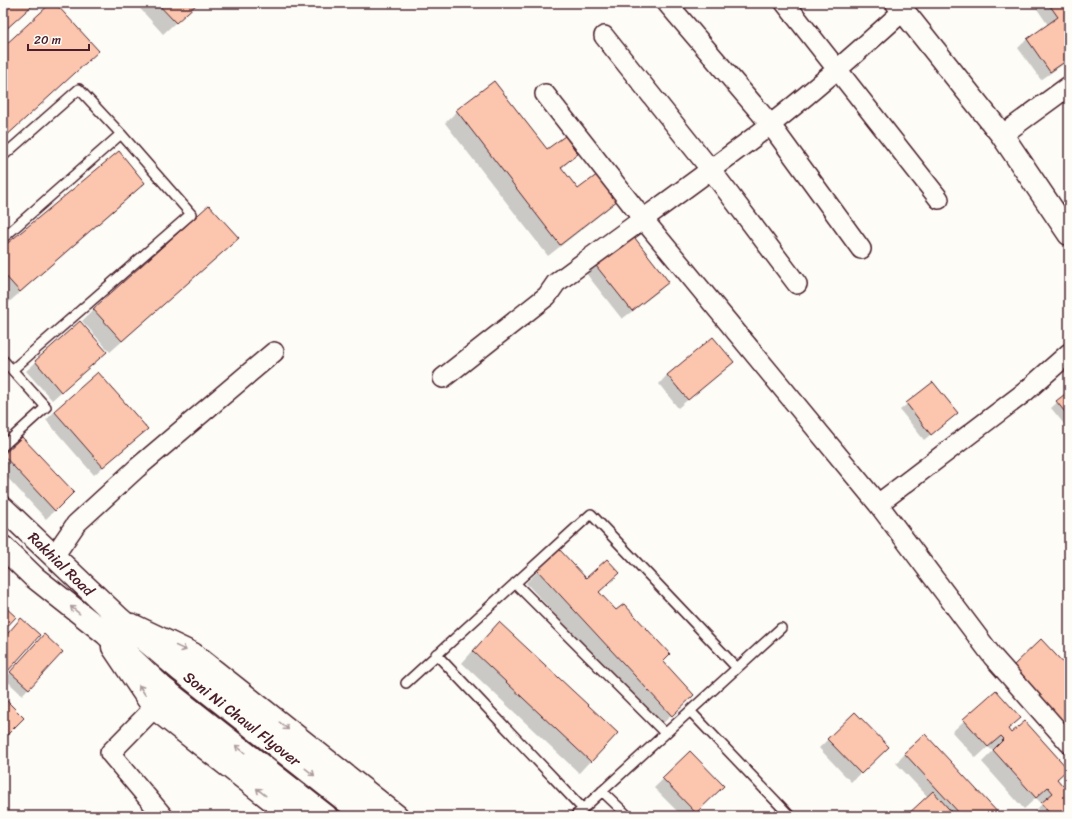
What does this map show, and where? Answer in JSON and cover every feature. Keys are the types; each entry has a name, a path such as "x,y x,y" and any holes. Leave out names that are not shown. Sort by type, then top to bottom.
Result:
{"main road":[{"path":"900,7 1002,135 1069,234"},
{"name":"Rakhial Road","path":"3,508 54,556 113,627"},
{"name":"Rakhial Road","path":"3,546 34,577 113,627"},
{"path":"113,627 154,708 292,816"},
{"path":"113,627 193,654 397,816"},
{"name":"Soni Ni Chawl Flyover","path":"113,627 180,670 365,816"},
{"name":"Soni Ni Chawl Flyover","path":"113,627 163,688 326,816"}],"street":[{"path":"667,3 770,124 861,249"},
{"path":"785,3 939,199"},
{"path":"444,378 547,296 556,283 711,170 770,124 837,69 900,7"},
{"path":"604,36 711,170 797,284"},
{"path":"1002,135 1069,86"},
{"path":"545,94 643,219 878,504 993,657 1069,743"},
{"path":"54,556 76,524 126,478 274,352"},
{"path":"878,504 1025,392 1069,353"},
{"path":"154,708 110,753 163,816"}],"lane":[{"path":"3,156 79,89 121,134 190,214 12,370"},
{"path":"3,238 121,134"},
{"path":"3,360 46,407 3,446"},
{"path":"406,683 591,514 737,668"},
{"path":"515,584 666,733"},
{"path":"575,816 781,628"},
{"path":"436,654 583,808"},
{"path":"690,711 790,816"},
{"path":"602,791 628,816"}],"building":[{"path":"3,3 35,3 3,32"},
{"path":"51,3 55,3 99,51 3,139 3,47"},
{"path":"157,3 198,3 176,23"},
{"path":"1048,3 1069,3 1069,59 1050,72 1027,39 1058,17"},
{"path":"494,81 547,149 565,136 578,154 561,167 578,189 598,174 618,200 560,245 456,110"},
{"path":"119,151 145,183 20,292 3,273 3,247"},
{"path":"209,205 239,238 122,341 93,309"},
{"path":"631,233 669,282 632,311 593,262"},
{"path":"80,321 107,352 61,392 35,361"},
{"path":"713,337 734,362 688,400 667,375"},
{"path":"98,372 148,429 103,467 54,411"},
{"path":"933,382 958,413 931,435 906,403"},
{"path":"1069,391 1069,417 1056,401"},
{"path":"22,437 74,492 55,511 3,455"},
{"path":"559,549 586,578 607,559 620,573 599,592 616,610 624,604 670,654 663,661 694,695 672,716 537,570"},
{"path":"3,605 16,617 3,631"},
{"path":"21,618 40,635 7,672 3,668 3,639"},
{"path":"499,622 618,733 591,762 473,651"},
{"path":"44,634 63,652 29,689 10,672"},
{"path":"1041,639 1069,669 1069,719 1065,724 1012,667"},
{"path":"996,690 1021,718 1008,729 1011,733 1025,721 1068,769 1057,779 1062,785 1069,779 1069,816 1052,816 1041,803 1053,793 1048,787 1036,798 993,750 1004,739 1001,736 988,747 963,719"},
{"path":"3,697 24,718 3,739"},
{"path":"855,712 889,747 861,774 827,739"},
{"path":"925,734 1001,816 962,816 904,753"},
{"path":"690,751 724,786 696,813 662,778"},
{"path":"933,791 955,816 906,816"}]}
